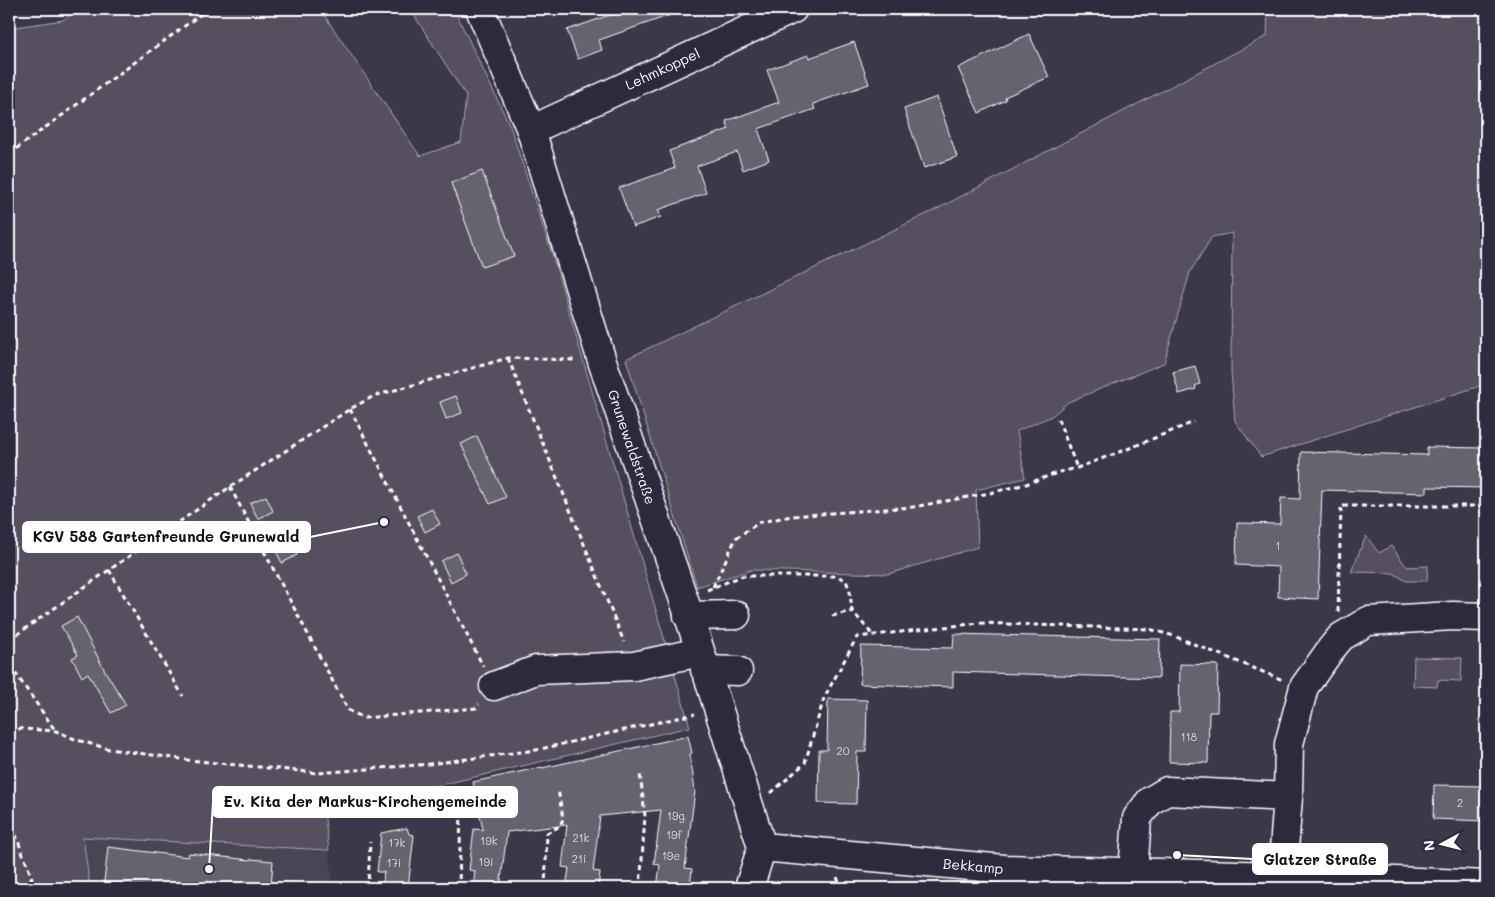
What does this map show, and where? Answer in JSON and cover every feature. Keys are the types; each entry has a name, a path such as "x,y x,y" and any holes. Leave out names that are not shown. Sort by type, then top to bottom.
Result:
{"street":[{"name":"Grunewaldstraße","path":"480,9 531,130 602,361 688,616 762,846"},
{"name":"Lehmkoppel","path":"531,130 793,9"},
{"path":"688,616 736,615"},
{"path":"1281,882 1288,797 1289,744 1304,687 1341,637 1368,621 1453,616 1486,617"},
{"path":"494,686 536,670 702,661 738,671"},
{"path":"1134,872 1137,818 1150,801 1167,792 1288,797"},
{"path":"749,888 762,846"},
{"name":"Bekkamp","path":"762,846 1005,879 1134,872 1281,882 1486,885"}],"path":[{"path":"9,154 208,9"},
{"path":"9,640 230,487 350,409 374,396 508,358 602,361"},
{"path":"508,358 634,666"},
{"path":"230,487 348,710 364,718 476,708 494,686 350,409"},
{"path":"1058,418 1077,468"},
{"path":"872,634 852,611 850,592 846,580 836,576 742,576 713,587 736,538 760,522 792,516 913,507 990,493 1026,484 1077,468 1194,422"},
{"path":"1341,637 1338,608 1341,506 1486,506"},
{"path":"109,570 183,696"},
{"path":"832,616 852,611"},
{"path":"750,812 805,763 824,698 857,637 980,623 1149,629 1174,636 1251,668 1304,687"},
{"path":"9,656 10,668 56,731"},
{"path":"9,728 56,731 77,740 109,749 188,760 319,773 430,764 536,750 717,709"},
{"path":"640,773 646,816 640,888"},
{"path":"545,888 547,833 560,826 563,819 558,790"},
{"path":"458,888 461,808"},
{"path":"9,817 32,878 18,888"},
{"path":"368,888 370,842"}],"shaded area":[{"path":"79,9 320,9 420,156 461,142 466,96 410,9 454,9 510,126 553,257 690,727 324,812 329,850 83,837 90,888 9,888 9,28 63,20"},
{"path":"1268,9 1486,9 1486,384 1261,457 1235,421 1231,372 1232,233 1212,237 1190,272 1164,363 1068,402 1052,416 1017,431 1025,478 976,490 978,547 888,574 751,570 697,587 626,359 937,209 1267,36"},
{"path":"1366,536 1379,553 1391,546 1407,567 1428,566 1427,581 1406,581 1393,573 1351,572"},
{"path":"1414,657 1462,658 1461,681 1438,680 1437,687 1413,686"},
{"path":"83,837 329,850 333,888 90,888"}],"building":[{"path":"627,9 681,9 682,11 599,40 602,50 578,59 567,30"},
{"path":"1029,34 1049,77 1005,97 1006,100 979,113 958,68"},
{"path":"854,42 869,84 813,104 815,109 758,129 769,160 743,170 737,152 697,166 706,193 658,210 661,217 633,227 619,188 675,168 669,151 729,129 726,121 779,102 767,70 808,55 809,58"},
{"path":"937,97 957,157 924,168 904,109"},
{"path":"482,171 514,256 482,267 451,183"},
{"path":"1195,366 1200,384 1195,386 1196,389 1179,394 1173,372"},
{"path":"456,396 462,413 446,419 440,402"},
{"path":"477,436 506,497 490,504 461,444"},
{"path":"1427,447 1486,448 1486,488 1427,487 1427,493 1322,490 1318,599 1278,597 1279,567 1236,565 1237,523 1280,524 1281,498 1300,499 1301,452 1427,455"},
{"path":"266,496 273,511 258,519 250,503"},
{"path":"432,509 440,524 425,532 417,516"},
{"path":"289,539 297,555 282,563 274,547"},
{"path":"457,553 466,574 451,582 441,561"},
{"path":"77,617 105,671 126,705 111,713 88,673 82,677 72,658 78,655 61,626"},
{"path":"954,634 1160,639 1159,678 953,672 953,687 860,684 861,646 953,648"},
{"path":"1180,664 1218,665 1217,712 1209,712 1208,763 1169,762 1170,712 1179,712"},
{"path":"828,699 867,700 866,752 857,752 856,804 818,803 819,750 827,750"},
{"path":"688,736 692,753 690,754 695,791 685,868 692,869 690,888 657,888 660,865 654,864 661,810 600,816 593,871 600,872 598,888 566,888 569,868 562,867 567,825 507,832 500,888 473,888 475,871 469,870 474,829 483,830 473,782"},
{"path":"1434,785 1486,786 1486,821 1433,819"},
{"path":"407,828 409,834 414,835 408,888 382,888 384,872 377,872 381,833"},
{"path":"108,847 188,857 189,853 273,861 271,886 260,885 259,888 146,888 104,882"}],"place":[{"name":"KGV 588 Gartenfreunde Grunewald","path":"384,522"},
{"name":"Glatzer Straße","path":"1177,855"},
{"name":"Ev. Kita der Markus-Kirchengemeinde","path":"209,869"}]}
